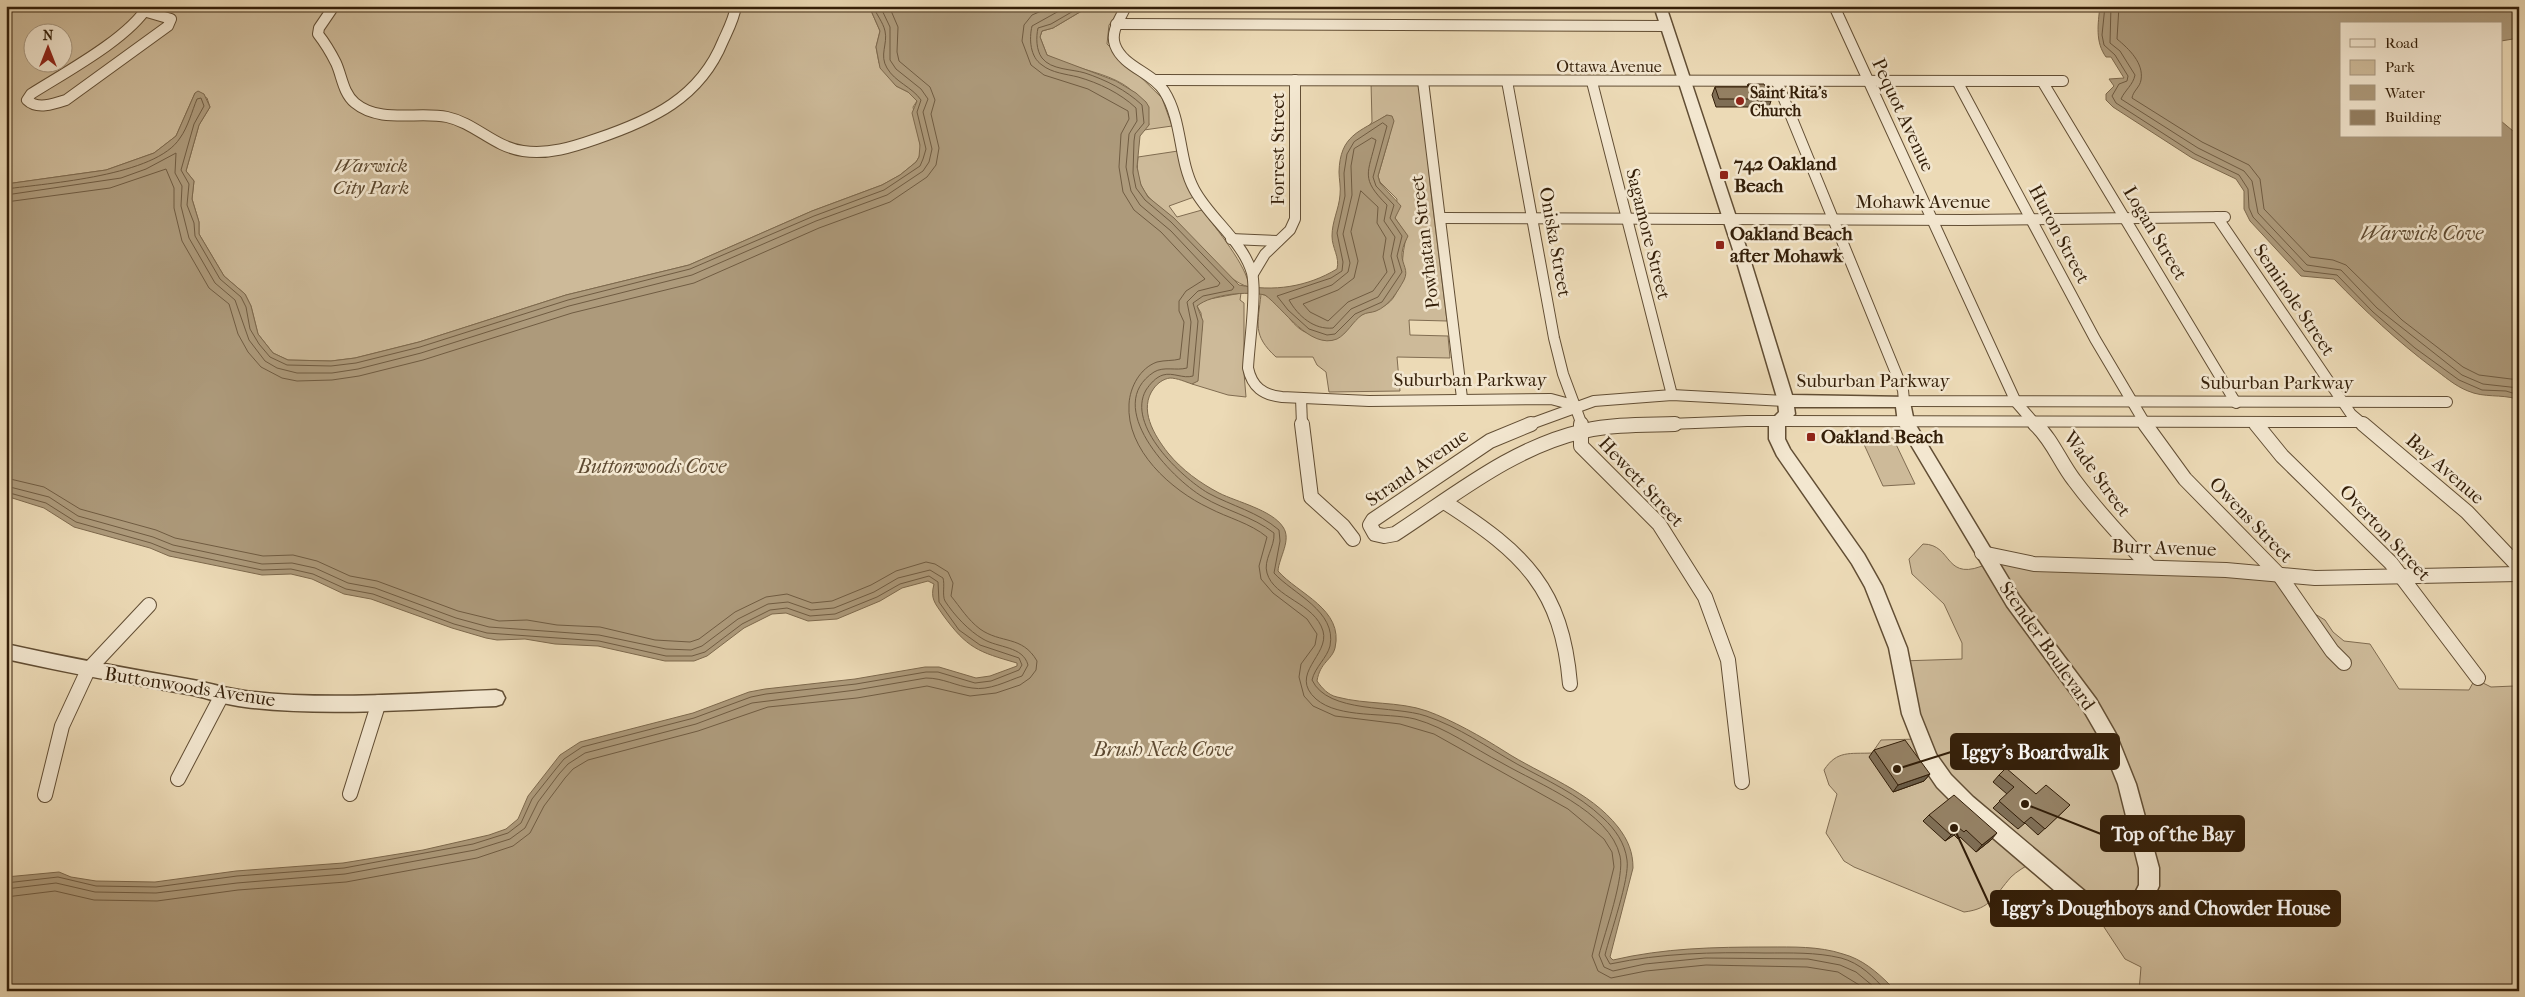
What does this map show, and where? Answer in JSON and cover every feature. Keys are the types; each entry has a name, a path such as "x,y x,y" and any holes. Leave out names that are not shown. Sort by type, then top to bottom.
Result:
{"street":[{"path":"334,6 319,28 318,34 336,63 347,96 360,107 376,112 454,118 472,127 499,145 531,152 568,148 617,133 648,118 684,95 700,81 714,62 733,22 736,6"},
{"path":"1126,6 1116,24 1113,36 1118,50 1155,80 1164,92 1173,111 1193,188 1213,218 1231,239 1253,279"},
{"path":"1660,6 1730,219 1786,401 1787,414 1777,422"},
{"name":"Pequot Avenue","path":"1834,6 2016,402"},
{"path":"147,9 170,19 168,26 66,100 48,106 30,104 28,100 31,94 128,29 147,9"},
{"path":"1116,24 1667,26"},
{"name":"Ottawa Avenue","path":"1155,80 1508,82 1685,80 1776,82 2063,81"},
{"name":"Forrest Street","path":"1253,279 1265,254 1292,225 1297,203 1295,80"},
{"name":"Powhatan Street","path":"1423,81 1462,398"},
{"name":"Logan Street","path":"2042,81 2236,403"},
{"name":"Oniska Street","path":"1508,82 1564,376 1577,406"},
{"name":"Sagamore Street","path":"1592,82 1672,394"},
{"path":"1776,82 1900,383 1906,423 1982,553"},
{"name":"Huron Street","path":"1957,82 2131,403"},
{"name":"Mohawk Avenue","path":"1441,218 1932,220 2125,216 2221,217"},
{"name":"Seminole Street","path":"2221,217 2342,403"},
{"path":"1231,239 1278,241"},
{"name":"Suburban Parkway","path":"1253,279 1248,338 1250,381 1257,390 1272,397 1369,401 1462,398 1551,399 1577,406 1594,401 1672,394 1734,400 1786,401 2447,402"},
{"path":"1301,398 1302,445 1312,497 1343,526 1353,539"},
{"name":"Wade Street","path":"2016,402 2043,431 2079,487 2108,523 2150,567"},
{"name":"Owens Street","path":"2131,403 2185,479 2280,576 2332,651 2344,663"},
{"name":"Bay Avenue","path":"2342,403 2359,422 2426,475 2467,512 2519,567"},
{"name":"Hewett Street","path":"1577,406 1584,430 1581,446 1659,524 1705,597 1728,660 1742,782"},
{"name":"Strand Avenue","path":"1577,406 1490,441 1373,520 1370,526 1375,534 1384,536 1395,534 1446,503 1507,460 1548,442 1584,430"},
{"name":"Suburban Parkway","path":"1584,430 1636,424 1777,422 2359,422"},
{"name":"Stender Boulevard","path":"1777,422 1777,439 1783,452 1826,516 1858,559 1873,586 1898,648 1904,670 1911,714 1920,742 1949,786 2050,877 2089,907 2116,910 2134,904 2143,898 2149,886 2150,868 2127,784 2100,722 2013,601 1982,553"},
{"name":"Overton Street","path":"2255,422 2271,444 2295,470 2345,516 2404,578 2432,613 2478,678"},
{"path":"1446,503 1501,539 1532,571 1551,602 1564,636 1570,684"},
{"name":"Burr Avenue","path":"1982,553 2034,564 2226,570 2315,578 2404,578 2519,574"},
{"path":"46,796 62,726 88,670 149,605"},
{"name":"Buttonwoods Avenue","path":"6,651 88,670 195,688 222,695 292,702 380,702 496,698"},
{"path":"178,779 222,695"},
{"path":"350,794 380,702"}],"green space":[{"name":"Warwick City Park","path":"6,6 869,6 880,31 876,47 879,63 896,86 908,92 917,101 913,107 921,150 916,162 900,175 882,185 812,211 689,265 566,295 419,342 355,358 331,361 288,360 273,353 258,334 251,306 245,294 224,276 199,234 199,222 192,199 194,181 186,171 199,125 210,107 207,98 195,93 176,136 154,153 106,170 6,184"},
{"path":"1090,6 1124,6 1109,25 1107,44 1162,98 1172,126 1144,130 1149,125 1144,107 1135,94 1123,84 1109,77 1061,62 1047,55 1040,37 1042,31 1053,28"},
{"path":"1371,82 1422,83 1430,184 1447,321 1409,320 1410,335 1448,336 1450,358 1397,357 1400,391 1329,392 1326,372 1317,365 1313,357 1276,357 1263,342 1258,328 1261,294 1274,300 1299,328 1305,332 1319,334 1345,332 1361,315 1386,305 1396,293 1401,279 1407,236 1395,218 1397,199 1380,182 1378,176 1389,138 1387,115 1369,126 1372,122"},
{"path":"1178,151 1194,197 1169,206 1177,217 1202,210 1237,258 1249,287 1239,283 1220,268 1175,220 1149,197 1142,187 1139,180 1138,157"},
{"path":"1241,293 1240,300 1244,303 1246,397 1228,395 1192,384 1202,329 1201,313 1197,306 1204,300"},
{"path":"1893,438 1915,484 1883,486 1862,440"},
{"path":"1923,544 1940,550 1956,567 1964,569 1989,563 2282,579 2300,605 2325,620 2333,632 2344,641 2370,644 2399,689 2469,690 2475,679 2491,687 2514,686 2519,675 2519,991 2139,991 2141,967 2125,959 2100,921 2031,863 2011,877 1987,904 1964,912 1854,867 1844,861 1826,833 1837,794 1829,785 1824,770 1839,756 1872,753 1881,740 1918,739 1901,661 1962,659 1962,643 1944,604 1912,574 1909,559"}],"water":[{"path":"869,6 1090,6 1053,28 1042,31 1040,37 1047,55 1116,81 1136,93 1146,102 1149,107 1149,125 1140,136 1137,167 1141,185 1148,197 1174,218 1239,285 1265,288 1290,286 1314,280 1337,269 1338,265 1332,236 1339,200 1339,172 1343,150 1347,142 1360,131 1387,115 1392,116 1394,121 1378,176 1380,183 1401,206 1395,218 1408,236 1402,252 1402,259 1406,270 1405,276 1396,293 1381,309 1364,314 1359,318 1341,337 1327,341 1317,339 1307,333 1265,295 1249,293 1230,294 1203,302 1197,306 1203,321 1198,381 1192,384 1170,378 1157,384 1149,396 1147,404 1153,430 1173,459 1198,480 1219,493 1263,511 1278,521 1283,527 1286,543 1278,571 1326,613 1333,623 1336,634 1335,648 1323,665 1317,681 1326,691 1331,695 1348,699 1416,708 1446,719 1564,784 1594,803 1607,814 1625,837 1632,857 1633,868 1610,957 1613,960 1651,953 1690,949 1748,947 1815,948 1850,956 1863,963 1890,985 1891,991 6,991 6,877 59,872 71,877 96,881 155,882 236,871 343,863 423,850 489,835 506,829 518,819 528,796 560,755 580,742 693,713 749,692 765,689 855,679 925,667 939,667 976,678 990,676 1017,666 1017,663 983,652 959,635 936,604 933,597 934,584 928,581 902,588 880,601 837,619 808,621 786,613 772,614 744,628 707,656 694,661 665,661 598,646 555,644 525,639 497,640 486,638 371,599 344,594 312,579 291,574 262,575 169,556 150,548 74,527 44,508 6,496 6,184 106,170 154,153 176,136 195,93 198,91 204,94 210,107 199,125 186,171 194,181 192,199 199,222 199,234 224,276 245,294 251,306 258,334 273,353 288,360 331,361 355,358 419,342 566,295 689,265 812,211 882,185 900,175 916,162 919,157 920,145 912,113 917,101 908,92 896,86 880,68 876,47 880,31"},
{"name":"Warwick Cove","path":"2100,6 2519,6 2519,35 2513,39 2502,41 2502,22 2340,22 2340,138 2502,138 2502,122 2519,136 2519,403 2517,399 2474,393 2450,381 2394,336 2334,279 2301,276 2250,221 2244,209 2244,191 2236,179 2192,158 2113,107 2106,100 2106,94 2114,86 2109,79 2124,78 2111,57 2106,57 2100,45 2098,33"}],"building":[{"path":"1748,84 1764,84 1771,101 1719,99 1715,87 1749,87"},
{"path":"1905,740 1930,774 1898,785 1874,750"},
{"path":"2006,768 2036,794 2046,785 2070,805 2045,829 2031,817 2024,823 1999,801 2014,787 1999,775"},
{"path":"1954,795 1997,833 1982,845 1966,830 1964,832 1959,828 1951,835 1929,815"}],"place":[{"name":"Saint Rita's Church","path":"1740,101"},
{"name":"742 Oakland Beach","path":"1724,175"},
{"name":"Oakland Beach after Mohawk","path":"1720,245"},
{"name":"Oakland Beach","path":"1811,437"},
{"name":"Iggy's Boardwalk","path":"1897,769"},
{"name":"Top of the Bay","path":"2025,804"},
{"name":"Iggy's Doughboys and Chowder House","path":"1954,828"}],"water label":[{"name":"Buttonwoods Cove","path":"652,466"},
{"name":"Brush Neck Cove","path":"1163,749"}]}
